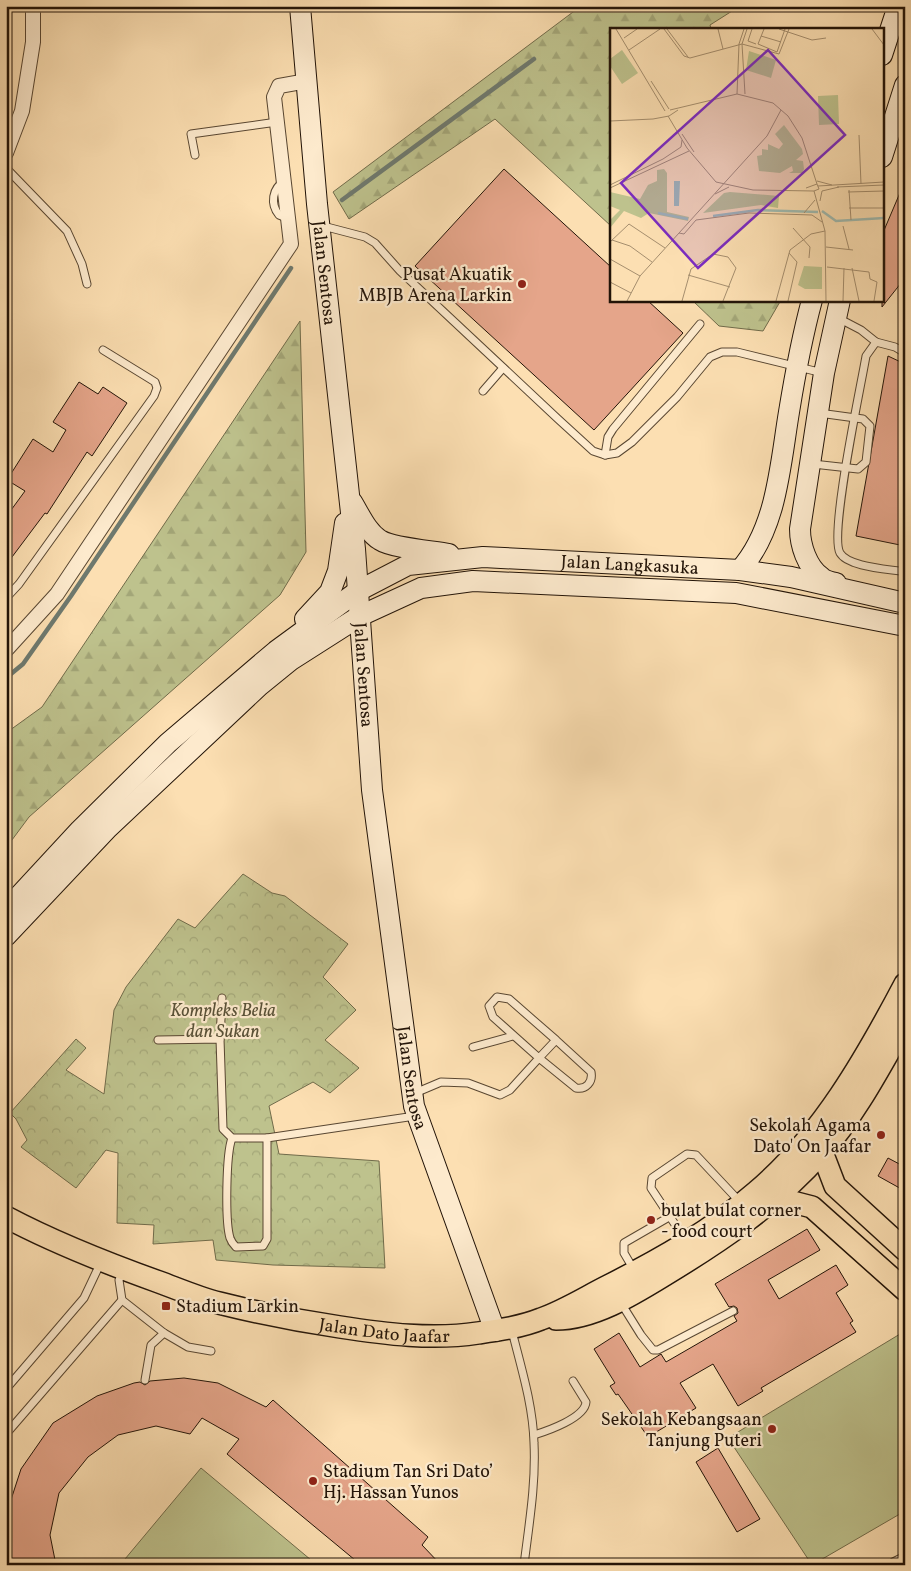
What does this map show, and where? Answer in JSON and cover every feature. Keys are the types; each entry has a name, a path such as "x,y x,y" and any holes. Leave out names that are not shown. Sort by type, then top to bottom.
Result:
{"main road":[{"name":"Jalan Sentosa","path":"300,6 320,226 358,591 372,790 413,1094 417,1116 503,1329"},
{"path":"884,49 898,6"},
{"path":"884,151 905,85"},
{"path":"740,570 758,546 767,527 779,473 796,367 812,301"},
{"path":"838,308 824,373 800,529 800,542 807,558 820,577 861,594"},
{"path":"349,496 364,523 380,540 399,546 466,558"},
{"path":"6,910 80,830 168,743 276,651 330,592 338,571 349,496"},
{"name":"Jalan Langkasuka","path":"276,651 358,591 408,565 466,558 740,570 792,577 905,603"},
{"path":"6,936 108,828 260,686 291,660 360,616 421,588 473,581 736,594 905,626"},
{"name":"Jalan Dato Jaafar","path":"11,1222 124,1269 216,1302 306,1322 363,1331 414,1335 451,1335 503,1329 540,1319 635,1273 688,1243 742,1204 786,1162 822,1120 853,1075 905,984"},
{"name":"Jalan Dato Jaafar","path":"540,1319 574,1319 643,1289 720,1241 777,1198 822,1152 870,1084 905,1023"},
{"path":"822,1152 835,1186 905,1250"},
{"path":"777,1198 812,1207 905,1290"}],"street":[{"path":"6,153 22,111 33,42 33,6"},
{"path":"6,650 57,594 289,248 292,240 290,219 274,96 279,86 307,81"},
{"path":"895,1565 905,1560"}],"lane":[{"path":"195,155 191,134 277,122"},
{"path":"6,168 67,231 82,264 87,284"},
{"path":"320,226 365,237 375,243 400,271 503,368 594,451 605,455 618,452 632,442 677,397 710,358 722,352 737,352 824,373"},
{"path":"838,308 876,342 905,352"},
{"path":"605,455 608,437 613,429 700,324"},
{"path":"876,342 866,356 846,467 837,538 840,553 849,562 905,572"},
{"path":"6,598 19,584 154,396 157,388 155,382 103,350"},
{"path":"483,391 503,368"},
{"path":"811,464 858,469 866,462 870,426 863,419 819,412"},
{"path":"497,997 509,999 591,1072 591,1080 588,1086 580,1089 572,1086 513,1036 490,1014 490,1006 497,997"},
{"path":"222,998 220,1039 223,1129 232,1138 266,1138 417,1116"},
{"path":"474,1047 513,1036"},
{"path":"158,1040 220,1039"},
{"path":"413,1094 440,1082 468,1083 500,1095 510,1090 556,1040"},
{"path":"232,1138 228,1146 227,1182 230,1239 236,1247 263,1246 268,1239 266,1138"},
{"path":"688,1243 669,1217 650,1182 652,1178 687,1154 696,1155 742,1204"},
{"path":"635,1273 624,1253 624,1243 669,1217"},
{"path":"6,1389 9,1380 84,1298 101,1260"},
{"path":"124,1269 119,1280 122,1300 164,1333 188,1347 211,1352"},
{"path":"6,1434 122,1300"},
{"path":"619,1300 636,1329 653,1350 658,1350 733,1311"},
{"path":"503,1329 529,1401 534,1435 534,1482 524,1565"},
{"path":"144,1380 150,1345 164,1333"},
{"path":"534,1435 556,1428 584,1410 586,1402 573,1381"}],"green space":[{"path":"581,6 740,6 710,25 711,28 610,28 610,225 495,119 349,219 333,192"},
{"path":"693,301 780,301 763,331 719,326"},
{"path":"300,321 306,552 280,595 29,817 6,848 6,733 42,707"},
{"name":"Kompleks Belia dan Sukan","path":"243,874 272,893 285,896 348,944 323,977 356,1010 325,1040 359,1068 330,1093 313,1082 269,1106 279,1154 379,1161 385,1268 273,1265 216,1260 213,1240 153,1244 154,1225 117,1223 118,1153 106,1150 76,1188 21,1147 27,1140 16,1119 10,1113 76,1039 86,1048 66,1070 104,1094 114,1010 126,987 178,919 195,928"},
{"path":"905,1331 905,1511 812,1565 728,1438"},
{"path":"201,1468 317,1565 120,1565"}],"building":[{"name":"Pusat Akuatik MBJB Arena Larkin","path":"504,169 610,266 610,301 648,301 683,333 594,430 415,266"},
{"path":"905,181 905,278 882,307 882,301 884,301 884,230"},
{"path":"888,356 905,364 905,494 902,507 905,508 905,546 856,536"},
{"path":"79,382 98,394 103,387 127,403 92,456 87,452 47,514 45,513 6,565 6,517 25,491 7,480 33,439 53,452 66,430 53,422"},
{"path":"888,1158 905,1167 905,1191 878,1176"},
{"path":"807,1229 820,1250 768,1280 779,1299 836,1265 848,1285 836,1293 853,1321 850,1323 856,1332 761,1388 763,1391 738,1406 713,1364 680,1383 696,1408 648,1437 618,1394 616,1395 610,1386 615,1383 594,1349 619,1333 640,1367 661,1354 666,1362 737,1321 734,1316 738,1313 737,1308 734,1306 729,1307 715,1284"},
{"name":"Stadium Tan Sri Dato’ Hj. Hassan Yunos","path":"184,1378 218,1383 266,1407 273,1400 428,1537 422,1545 441,1565 361,1565 227,1454 239,1439 202,1418 190,1434 156,1426 118,1435 88,1457 59,1493 50,1535 56,1565 6,1565 6,1515 21,1469 53,1423 97,1396 134,1383 140,1382 145,1385 150,1381"},
{"path":"718,1448 760,1519 737,1532 696,1462"}],"waterway":[{"path":"342,200 534,59"},
{"path":"6,678 23,664 71,596 291,268"}],"place":[{"name":"Pusat Akuatik MBJB Arena Larkin","path":"522,284"},
{"name":"Sekolah Agama Dato' On Jaafar","path":"881,1135"},
{"name":"bulat bulat corner - food court","path":"651,1220"},
{"name":"Stadium Larkin","path":"166,1306"},
{"name":"Sekolah Kebangsaan Tanjung Puteri","path":"772,1429"},
{"name":"Stadium Tan Sri Dato’ Hj. Hassan Yunos","path":"313,1481"}]}
